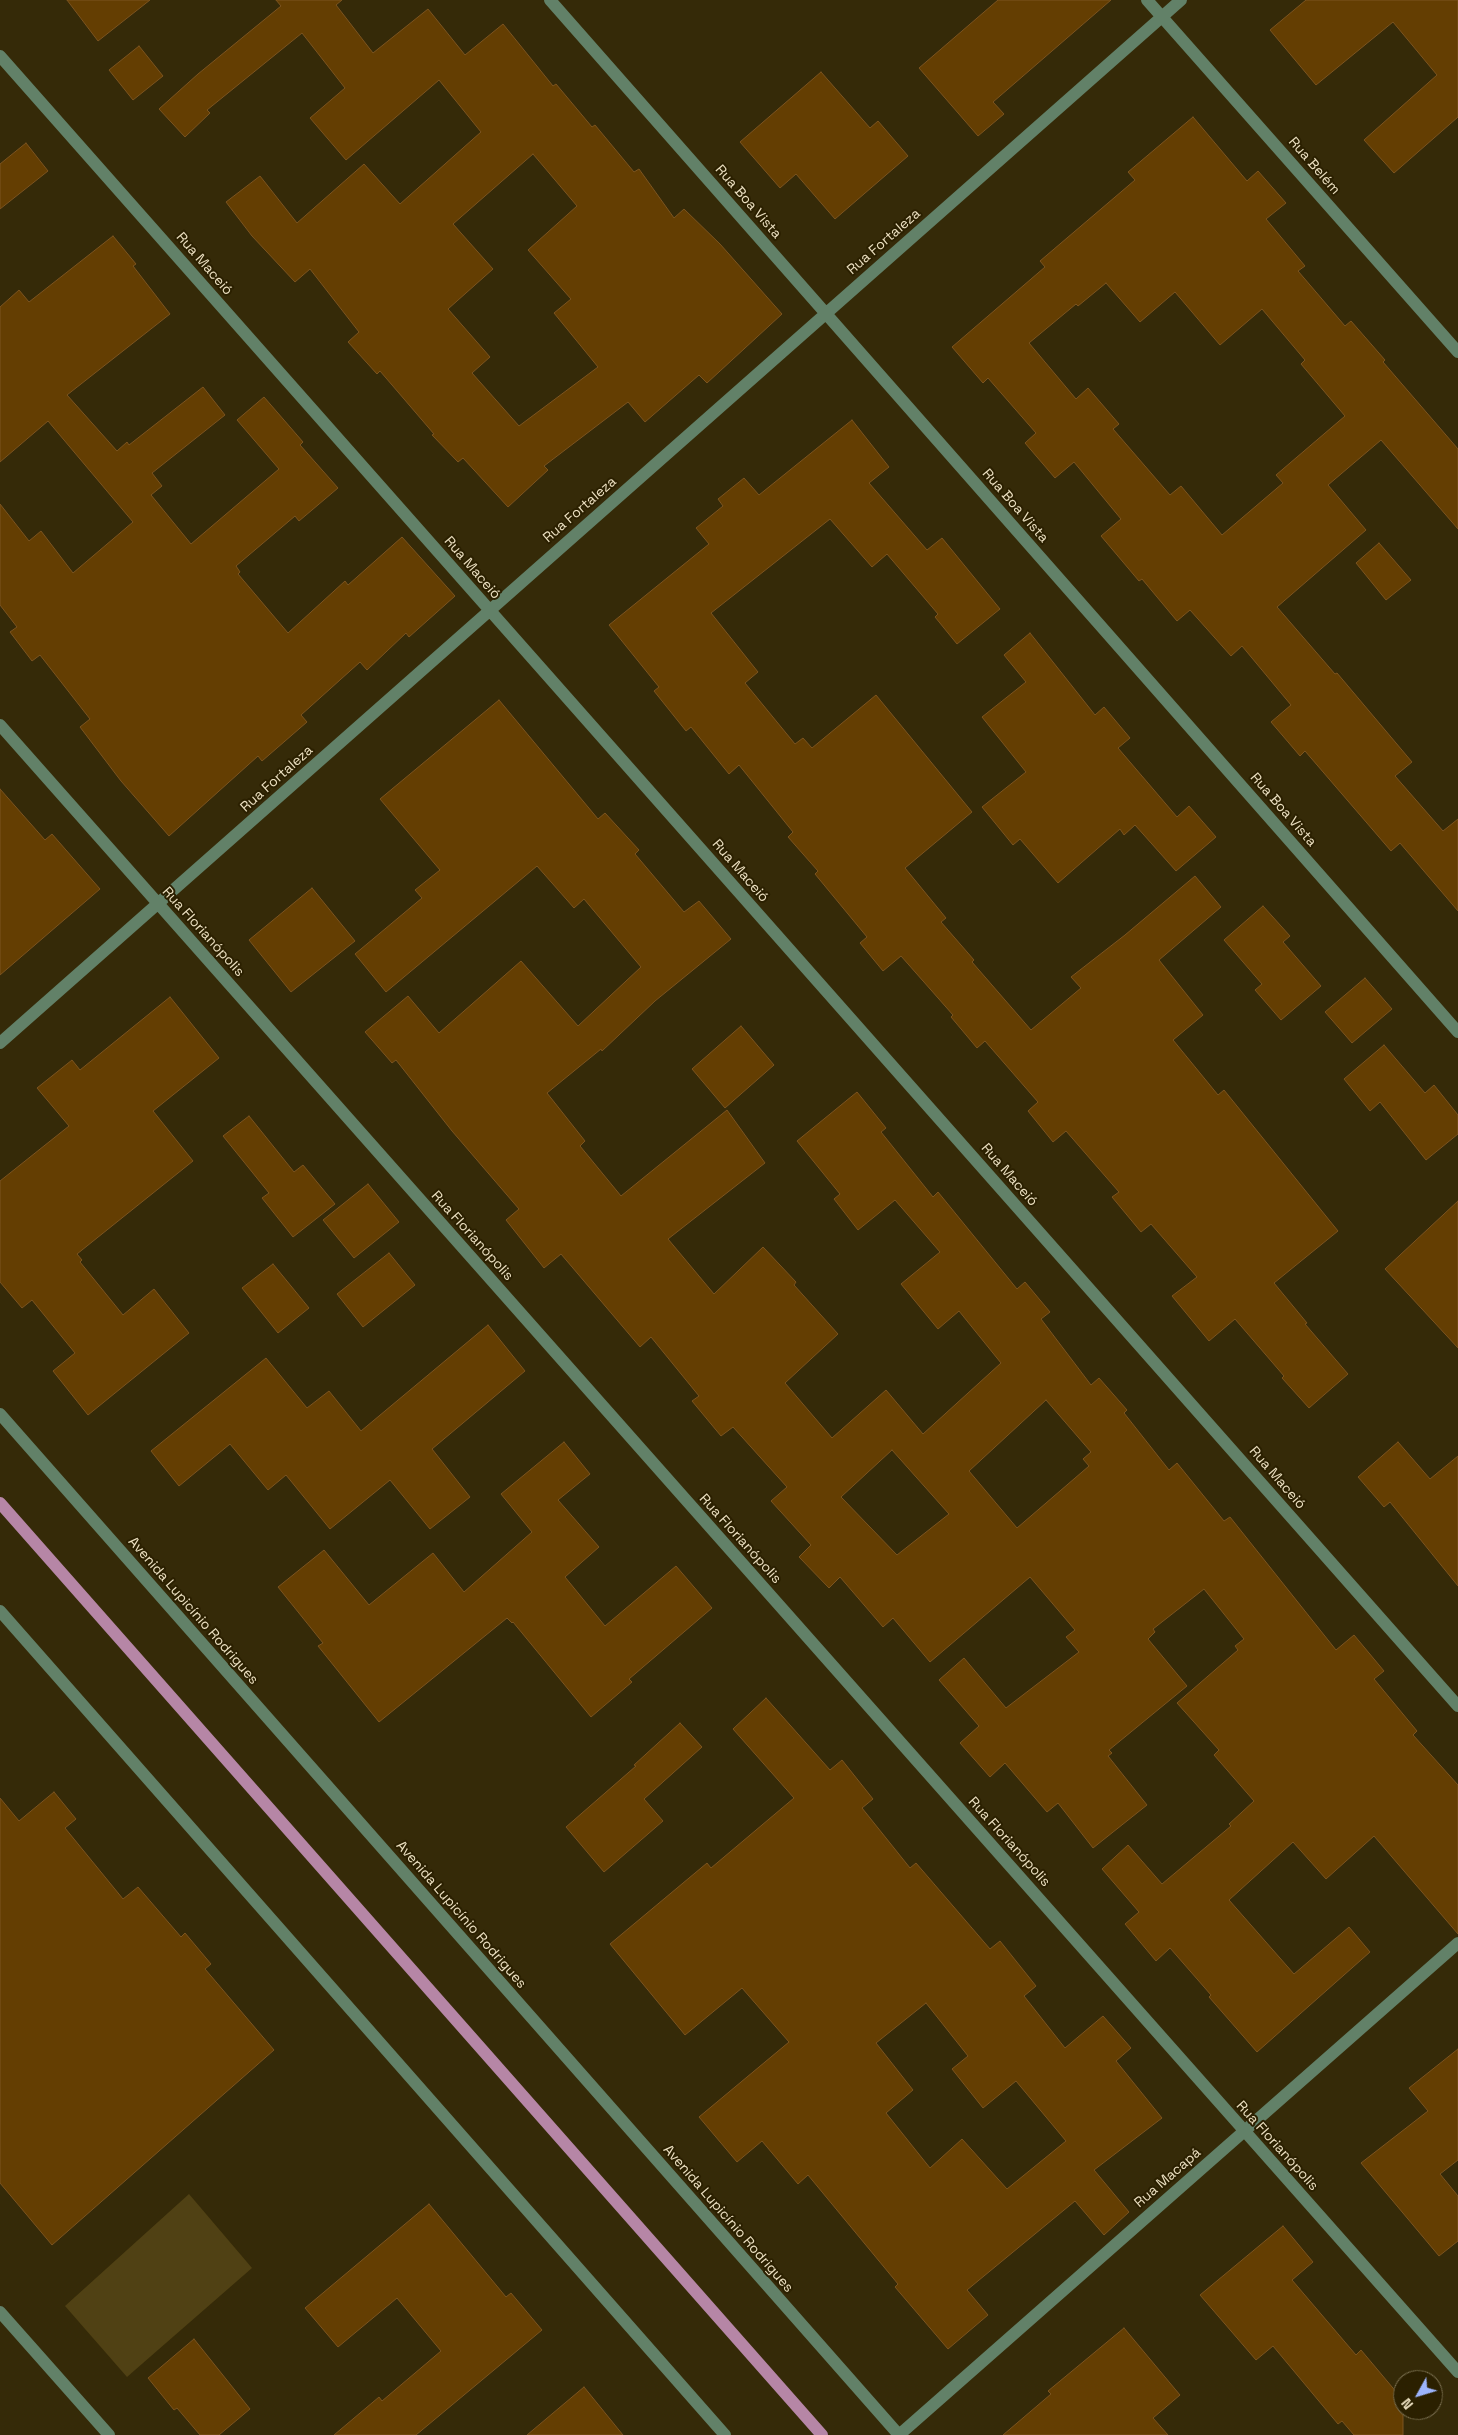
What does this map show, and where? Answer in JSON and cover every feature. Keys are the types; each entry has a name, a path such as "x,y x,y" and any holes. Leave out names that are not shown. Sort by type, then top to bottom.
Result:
{"street":[{"name":"Rua Boa Vista","path":"550,0 1458,1032"},
{"name":"Rua Belém","path":"1147,0 1458,352"},
{"name":"Rua Fortaleza","path":"0,1044 1181,0"},
{"name":"Rua Maceió","path":"0,56 1458,1706"},
{"name":"Rua Florianópolis","path":"0,725 1458,2372"},
{"name":"Avenida Lupicínio Rodrigues","path":"0,1414 899,2435"},
{"path":"0,1611 725,2435"},
{"name":"Rua Macapá","path":"899,2435 1458,1944"},
{"path":"0,2312 109,2435"}],"shaded area":[{"path":"189,2194 252,2268 127,2377 65,2306"}],"building":[{"path":"67,0 150,0 98,41"},
{"path":"276,0 342,0 336,5 373,53 428,9 465,55 503,24 553,86 556,84 592,127 595,125 634,172 639,169 674,218 684,209 720,244 782,314 707,383 699,375 645,422 628,402 544,466 548,470 508,507 463,458 458,462 432,435 434,434 380,371 377,374 348,342 359,332 310,269 295,282 252,236 226,202 260,176 297,223 364,164 400,204 481,132 439,80 346,160 310,118 345,88 302,33 207,110 210,113 185,137 159,109 198,74 281,6","holes":["533,154 577,206 528,250 571,299 554,313 598,367 519,426 472,373 490,357 448,309 493,269 453,224"]},
{"path":"998,0 1111,0 993,102 1004,114 978,136 919,68"},
{"path":"1306,0 1458,0 1458,117 1394,173 1364,140 1437,75 1393,22 1316,85 1270,30"},
{"path":"139,46 163,76 133,100 109,70"},
{"path":"821,72 870,128 878,121 908,156 835,219 796,174 780,188 740,142"},
{"path":"1193,117 1247,181 1258,171 1286,203 1266,219 1305,266 1298,271 1345,326 1351,321 1385,360 1383,362 1458,449 1458,529 1381,440 1328,485 1366,530 1277,607 1335,674 1337,673 1412,762 1395,776 1443,831 1458,819 1458,911 1400,843 1391,851 1305,751 1300,756 1271,722 1291,705 1242,646 1231,656 1190,610 1177,621 1142,579 1139,581 1101,536 1121,519 1074,462 1055,478 1025,443 1036,433 988,378 983,383 952,347 1045,267 1040,261 1135,180 1128,172","holes":["1106,283 1140,322 1175,292 1220,345 1262,309 1305,360 1301,364 1345,416 1276,475 1283,483 1222,535 1181,486 1170,495 1113,429 1119,424 1088,388 1076,399 1029,343 1076,304 1078,306"]},
{"path":"26,143 48,171 0,209 0,164"},
{"path":"113,236 136,264 133,266 170,314 67,395 117,451 127,442 129,445 203,387 225,415 152,473 162,486 151,495 191,544 279,469 237,420 264,397 303,442 300,445 338,488 299,521 295,516 236,566 240,572 238,574 288,633 345,581 348,585 402,537 455,596 409,637 406,633 367,670 360,662 301,715 307,722 262,761 258,756 169,836 121,781 80,727 90,719 40,655 32,661 10,632 17,627 0,605 0,504 29,541 41,531 73,573 133,522 48,421 0,462 0,307 19,290 29,302"},
{"path":"852,420 889,467 869,483 927,550 942,538 1000,609 957,644 935,617 938,614 887,554 872,567 830,519 711,613 758,672 745,683 795,744 803,738 812,748 876,695 972,812 905,868 946,918 941,922 974,960 972,962 1031,1030 1081,988 1071,977 1125,935 1195,876 1221,907 1159,960 1203,1015 1173,1040 1218,1095 1224,1090 1338,1231 1274,1283 1307,1323 1305,1324 1348,1374 1309,1408 1282,1378 1284,1376 1235,1319 1209,1341 1172,1296 1197,1277 1151,1224 1141,1232 1112,1197 1119,1192 1066,1131 1053,1142 1028,1111 1038,1102 985,1041 977,1048 951,1017 953,1015 901,956 883,971 860,943 867,937 815,874 818,871 788,837 793,832 739,765 729,774 691,727 686,731 654,691 659,687 609,625 709,544 696,528 723,506 718,499 744,478 759,495"},
{"path":"1379,543 1411,580 1386,600 1356,563"},
{"path":"1030,633 1095,715 1104,707 1130,738 1118,748 1177,817 1189,806 1216,837 1176,871 1135,825 1124,835 1120,829 1058,883 1020,839 1013,845 982,807 1026,772 982,717 1026,682 1004,655"},
{"path":"499,700 598,819 605,813 639,850 635,854 684,912 699,901 731,939 655,1001 602,1051 601,1049 547,1093 585,1141 580,1146 621,1196 727,1110 765,1163 668,1239 714,1294 763,1247 796,1282 794,1285 838,1334 785,1383 832,1438 886,1390 923,1434 1001,1363 959,1311 938,1329 901,1284 940,1252 895,1200 858,1230 834,1199 840,1194 797,1141 857,1092 886,1128 881,1132 933,1197 938,1192 1017,1289 1025,1282 1050,1312 1041,1319 1091,1385 1099,1378 1127,1410 1124,1413 1169,1470 1177,1463 1224,1521 1230,1517 1336,1650 1354,1635 1384,1671 1374,1679 1417,1731 1413,1735 1458,1785 1458,1934 1374,1836 1326,1879 1293,1842 1229,1900 1294,1974 1349,1927 1370,1952 1257,2052 1209,1997 1211,1995 1170,1948 1156,1961 1125,1924 1139,1912 1102,1869 1128,1845 1162,1884 1231,1826 1229,1824 1254,1801 1214,1755 1219,1750 1177,1703 1238,1650 1235,1646 1244,1639 1204,1589 1153,1629 1155,1632 1148,1639 1187,1686 1109,1750 1112,1753 1108,1756 1147,1805 1093,1848 1058,1803 1047,1812 1005,1763 990,1777 960,1743 979,1726 939,1680 964,1658 1006,1708 1079,1652 1066,1637 1075,1630 1030,1577 930,1662 893,1618 883,1627 840,1577 829,1588 799,1557 811,1545 771,1501 787,1487 733,1427 721,1436 692,1401 699,1396 651,1337 640,1347 561,1254 544,1268 506,1220 519,1209 452,1131 396,1060 392,1063 365,1032 408,996 439,1033 521,961 578,1026 641,967 584,899 574,908 537,866 386,992 355,954 422,898 415,890 440,870 380,799","holes":["1046,1400 1091,1452 1083,1459 1089,1466 1017,1528 969,1471","892,1450 949,1514 897,1555 841,1497"]},
{"path":"0,789 45,840 52,834 100,889 0,975"},
{"path":"312,888 355,941 291,992 249,940"},
{"path":"1263,906 1290,936 1283,942 1321,986 1281,1020 1255,990 1262,984 1224,940"},
{"path":"1365,978 1392,1009 1352,1043 1325,1012"},
{"path":"170,997 219,1058 153,1111 193,1161 77,1254 82,1260 80,1262 123,1315 154,1289 189,1333 88,1415 53,1371 75,1353 32,1300 22,1308 0,1282 0,1181 69,1126 37,1088 72,1060 80,1070"},
{"path":"741,1026 774,1065 725,1108 692,1069"},
{"path":"1384,1045 1425,1093 1434,1085 1458,1115 1458,1134 1426,1160 1380,1102 1370,1111 1344,1079"},
{"path":"249,1116 294,1172 303,1165 335,1204 293,1237 262,1198 269,1193 223,1136"},
{"path":"368,1184 399,1222 354,1258 323,1220"},
{"path":"1458,1201 1458,1348 1385,1269"},
{"path":"389,1253 415,1285 363,1327 337,1294"},
{"path":"273,1264 309,1308 278,1333 242,1288"},
{"path":"488,1325 525,1371 432,1449 470,1497 430,1529 390,1480 330,1529 286,1475 268,1490 230,1444 179,1486 151,1451 266,1358 307,1408 329,1391 361,1431"},
{"path":"564,1442 590,1474 558,1500 599,1547 565,1577 605,1626 676,1566 712,1608 629,1679 632,1682 591,1717 513,1622 507,1618 379,1722 318,1646 323,1643 278,1587 324,1550 369,1605 433,1553 464,1592 532,1532 501,1494"},
{"path":"1398,1442 1430,1479 1458,1456 1458,1586 1390,1502 1384,1507 1358,1477"},
{"path":"766,1698 830,1770 842,1760 873,1799 862,1808 910,1868 916,1863 990,1949 1000,1941 1036,1986 1024,1996 1065,2048 1103,2016 1131,2048 1116,2061 1162,2118 1094,2170 1129,2212 1104,2235 1075,2201 967,2290 988,2315 948,2349 895,2287 898,2284 808,2175 798,2184 762,2141 737,2162 699,2117 789,2042 742,1988 685,2035 610,1944 707,1863 711,1868 794,1798 733,1729","holes":["926,2003 968,2056 952,2069 983,2108 1016,2081 1066,2141 1007,2189 962,2139 930,2168 886,2113 913,2090 876,2043"]},
{"path":"680,1723 702,1747 644,1799 663,1821 604,1872 566,1827 636,1766 634,1765"},
{"path":"54,1792 76,1819 65,1828 123,1899 138,1887 181,1937 185,1933 211,1964 205,1969 274,2050 52,2245 0,2183 0,1798 19,1821"},
{"path":"1458,2049 1458,2160 1440,2174 1458,2196 1458,2241 1439,2256 1361,2163 1428,2111 1409,2088"},
{"path":"429,2204 506,2297 511,2293 542,2330 416,2435 334,2435 379,2397 382,2401 441,2351 397,2298 338,2347 305,2308"},
{"path":"1283,2226 1313,2262 1292,2280 1356,2355 1361,2350 1393,2388 1393,2420 1403,2420 1403,2435 1354,2435 1342,2421 1338,2424 1273,2346 1256,2360 1200,2295"},
{"path":"1124,2328 1180,2395 1153,2418 1168,2435 1003,2435 1051,2394 1048,2391"},
{"path":"194,2339 250,2409 219,2435 200,2435 177,2408 174,2410 148,2378"},
{"path":"584,2387 623,2435 527,2435"}],"waterway":[{"path":"0,1503 822,2435"}]}
